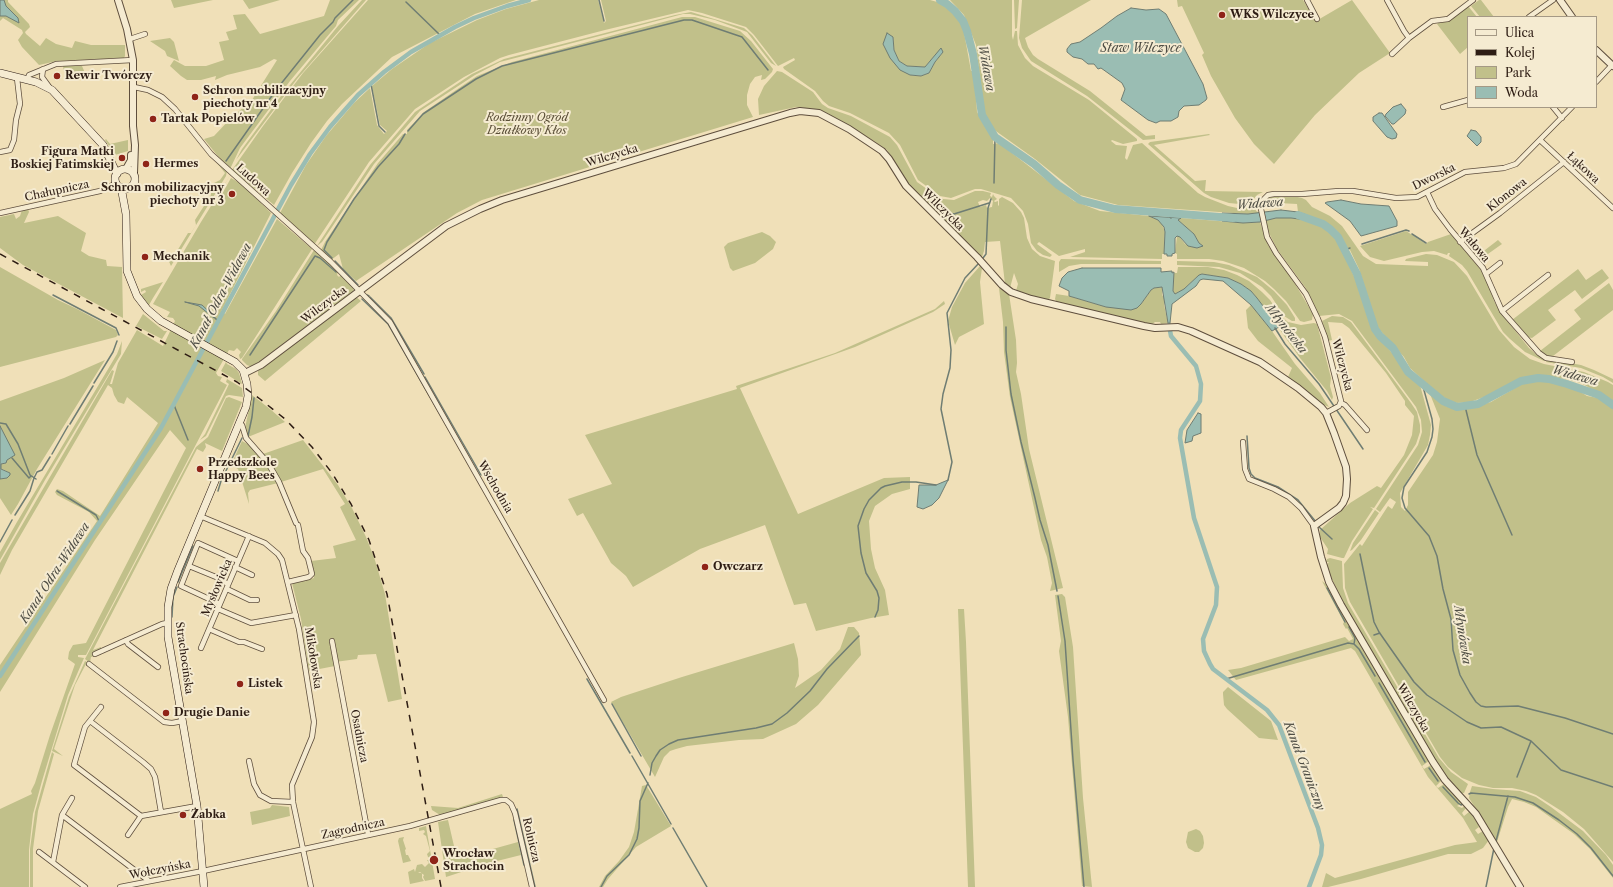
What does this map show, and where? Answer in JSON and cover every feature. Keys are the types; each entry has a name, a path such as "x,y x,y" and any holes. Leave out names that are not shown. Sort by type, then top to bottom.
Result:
{"main road":[{"path":"0,73 27,80 52,90 95,135 122,171 122,186 126,207 126,263 130,281 137,296 147,309 172,328 238,364 245,374"},
{"path":"122,171 134,173 135,182 122,186"},
{"name":"Strachocińska","path":"204,887 197,806 167,623 168,607 171,589 246,407 248,396 245,374"}],"street":[{"path":"118,0 130,39 133,60 135,145 134,173"},
{"path":"1307,0 1316,19"},
{"path":"1388,0 1409,38"},
{"path":"1392,54 1409,38 1432,21 1448,19 1473,0"},
{"path":"1529,16 1553,0"},
{"path":"1560,0 1571,16"},
{"path":"130,39 145,34"},
{"path":"1597,51 1612,65 1597,81"},
{"path":"27,80 29,75 56,64 133,60"},
{"path":"43,69 42,77 52,90"},
{"path":"0,152 10,150 14,140 16,120 20,104 18,78"},
{"name":"Ludowa","path":"134,87 148,90 162,97 174,109 211,154 328,259 359,291"},
{"path":"1443,107 1467,100"},
{"path":"1555,108 1562,118"},
{"name":"Dworska","path":"1261,209 1262,200 1270,194 1352,191 1404,199 1417,197 1465,172 1512,166 1518,162 1571,108"},
{"name":"Wilczycka","path":"245,374 261,365 446,226 480,209 502,200 690,142 784,114 800,111 819,113 828,117 877,146 889,159 906,186 1006,288 1019,296 1144,326 1155,328 1173,327 1191,331 1260,362 1298,388 1329,412 1340,404 1336,378 1318,319 1302,288 1271,245 1261,209"},
{"path":"122,171 131,160 134,134"},
{"name":"Łąkowa","path":"1540,140 1613,208"},
{"name":"Klonowa","path":"1460,242 1564,162"},
{"name":"Chałupnicza","path":"0,214 122,186"},
{"name":"Wałowa","path":"1428,192 1435,209 1460,242 1483,268 1502,311 1539,353 1546,358 1572,362"},
{"path":"1486,274 1500,263"},
{"path":"1502,311 1548,275"},
{"name":"Wschodnia","path":"359,291 390,322 396,332 604,700"},
{"path":"1340,404 1345,405 1367,430"},
{"path":"1314,526 1338,508 1346,496 1346,467 1329,412"},
{"path":"239,422 242,425 246,438 268,463 280,482 297,524 303,551 308,558 312,574 309,577 288,582"},
{"name":"Wilczycka","path":"1243,442 1245,469 1249,479 1289,497 1301,508 1314,526 1324,567 1341,605 1433,762 1445,780 1476,814 1520,887"},
{"name":"Mikołowska","path":"200,516 265,543 278,554 282,560 296,615 314,728 310,744 292,785 293,802 311,887"},
{"name":"Mysłowicka","path":"201,648 249,536"},
{"path":"220,604 181,586 198,543 238,561"},
{"path":"189,566 216,577 227,586 250,600 257,600"},
{"path":"235,567 252,575"},
{"path":"218,609 251,623 296,615"},
{"path":"95,654 167,623"},
{"path":"209,629 239,642 244,642 262,649"},
{"path":"126,640 128,644 158,667"},
{"name":"Osadnicza","path":"332,641 368,834"},
{"path":"89,664 164,722 172,723 183,721"},
{"path":"101,707 85,727 74,765 141,816 197,806"},
{"path":"90,721 151,769 155,777 161,812"},
{"path":"249,760 254,784 260,795 271,801 293,802"},
{"path":"53,862 62,815 72,798"},
{"name":"Zagrodnicza","path":"203,871 429,821 501,800 506,800"},
{"name":"Rolnicza","path":"506,800 511,804 515,813 532,887"},
{"path":"62,815 150,881"},
{"path":"128,835 141,816"},
{"path":"39,852 85,887"},
{"name":"Wołczyńska","path":"120,887 203,871"}],"green space":[{"path":"0,0 8,0 8,2 29,24 30,27 25,32 26,34 40,46 46,38 56,44 72,48 75,41 91,45 125,45 125,56 124,58 57,61 39,65 22,47 18,40 23,33 22,30 3,18 0,21"},
{"path":"171,0 213,0 174,8"},
{"path":"243,0 280,0 249,9"},
{"path":"330,0 359,0 338,20 336,26 290,81 240,148 230,169 204,139 214,136 231,118 252,100 277,60 274,59 260,67 227,75 215,80 216,76 201,80 187,80 170,66 174,60 185,66 206,66 224,60 219,42 229,40 226,32 237,29 233,15 245,14 260,34 324,16"},
{"path":"362,0 366,0 297,79 236,160 242,149 281,96 338,26"},
{"path":"368,0 516,0 475,14 392,57 342,104 327,121 292,173 274,205 232,170 303,73"},
{"path":"539,0 598,0 604,23 606,21 601,0 930,0 941,3 954,13 963,27 971,71 974,71 977,112 993,138 993,144 999,143 1074,201 1100,211 1149,216 1158,220 1162,224 1165,232 1164,254 1162,254 1162,259 1070,257 1085,252 1085,249 1059,256 1039,242 1037,244 1052,255 1050,257 1043,255 1037,251 1031,243 1028,224 1023,211 1011,198 981,189 975,189 951,198 940,196 918,180 900,145 889,133 850,113 829,106 815,91 784,69 783,67 795,60 794,58 778,66 746,27 688,10 509,55 500,58 464,77 415,109 369,162 314,245 280,213 306,165 326,136 354,103 370,88 377,125 384,134 387,131 380,125 372,86 392,69 430,43 477,20 506,9","holes":["893,37 894,50 899,61 907,66 925,67 932,59 943,52 929,73 921,76 910,75 883,44"]},
{"path":"950,0 1012,0 1012,36 1013,40 1015,31 1017,31 1018,45 1025,58 1033,66 1089,100 1137,139 1137,141 1123,144 1112,140 1111,141 1116,145 1127,146 1125,158 1127,160 1133,145 1142,143 1198,193 1228,206 1237,208 1255,207 1256,211 1260,213 1248,214 1118,205 1080,195 1035,159 993,129 984,112 976,45 964,15"},
{"path":"1014,0 1019,0 1017,28 1015,29"},
{"path":"1022,0 1091,0 1025,38 1028,47 1033,55 1038,59 1090,91 1146,136 1155,135 1155,139 1143,140 1087,96 1031,61 1022,48 1019,38"},
{"path":"1177,0 1303,0 1316,21 1352,0 1390,53 1359,73 1315,115 1274,164 1254,144 1235,118 1211,76 1202,55 1204,53 1182,6 1178,7"},
{"path":"1481,0 1493,16 1479,16 1471,6"},
{"path":"1468,6 1476,16 1467,16 1467,48 1460,54 1437,24 1440,22 1446,22"},
{"path":"691,12 744,28 752,35 776,66 771,63 747,32 715,20 690,14 683,14 500,62 475,75 420,111 374,164 322,242 317,246 370,165 415,112 472,74 504,59 675,15"},
{"name":"Rodzinny Ogród Działkowy Kłos","path":"682,17 695,17 740,31 751,41 773,69 765,79 761,80 762,75 755,77 750,84 747,95 747,105 753,117 482,200 457,213 356,281 343,269 339,254 331,260 322,252 321,250 325,242 378,163 403,134 407,134 407,130 424,112 477,76 512,62"},
{"path":"170,38 174,42 179,61 167,56 165,51 150,41"},
{"path":"63,66 82,66 85,73 75,74 74,71 64,72"},
{"path":"777,71 782,72 813,92 822,104 828,108 851,116 890,137 897,145 917,182 943,199 954,200 975,191 983,191 991,193 990,196 992,197 993,194 997,199 994,201 998,201 999,206 999,199 1002,197 1013,203 1024,218 1027,238 1032,249 1040,256 1055,261 1050,298 1048,300 1021,294 1016,291 1018,284 1014,273 1010,288 1005,284 1000,241 985,242 982,257 905,181 887,150 874,141 834,117 814,109 796,107 759,115 758,99 764,86","holes":["990,198 993,201 992,207 987,208 986,205 980,207 978,202 983,200 987,201"]},
{"path":"1210,135 1154,145 1195,181 1206,180 1205,191 1263,192 1257,195 1249,205 1229,203 1204,193 1148,144 1150,142"},
{"path":"106,139 110,144 128,140 128,151 115,155 105,140"},
{"path":"218,162 227,171 226,176 171,266 166,255 171,261 188,233 191,233 196,225 195,220 211,195 210,188 214,183 220,180 225,173 217,163"},
{"path":"231,174 214,202 217,203 231,178 243,185 271,213 221,312 225,314 277,219 312,249 242,358 240,359 239,355 241,352 237,348 234,351 229,350 216,373 218,376 222,377 220,381 227,385 86,655 78,655 78,657 84,658 68,695 33,814 29,850 29,887 0,887 0,809 32,794 31,791 75,664 68,659 69,652 73,645 86,643 186,448 170,430 95,540 0,692 0,665 97,521 89,512 57,495 55,492 57,489 63,491 100,516 158,423 127,397 124,404 118,402 112,388 108,385 12,550 0,575 0,563 112,370 114,371 110,384 112,384 118,363 137,330 163,346 175,321 173,318 167,317 170,312 153,304 201,222"},
{"path":"1274,196 1293,196 1302,198 1312,207 1330,216 1342,226 1363,256 1376,264 1428,266 1428,262 1405,261 1406,259 1426,254 1437,255 1454,262 1467,276 1499,330 1514,347 1530,359 1544,364 1584,372 1608,382 1613,385 1613,401 1581,383 1550,376 1536,375 1518,380 1487,396 1470,402 1457,403 1448,400 1437,393 1410,368 1404,357 1378,328 1359,269 1350,250 1346,247 1337,231 1327,223 1298,212 1297,204 1278,203 1265,205 1263,209 1266,200"},
{"path":"28,209 29,212 24,223 58,216 86,233 81,251 89,256 106,260 107,266 122,267 123,318 23,265 0,248 0,217 14,214 16,219 20,216 22,210"},
{"path":"1181,218 1243,223 1260,222 1268,245 1291,277 1313,314 1312,320 1304,322 1300,321 1286,301 1274,289 1265,281 1244,268 1223,261 1209,259 1177,259 1177,254 1175,253 1177,236 1179,236 1185,244 1191,247 1199,243 1194,234 1177,219"},
{"path":"1276,218 1307,220 1321,226 1331,233 1336,239 1356,280 1372,329 1403,368 1420,385 1431,425 1430,435 1428,445 1400,493 1401,507 1405,511 1408,505 1408,492 1433,455 1437,442 1440,419 1430,394 1446,406 1464,410 1491,402 1522,384 1535,381 1546,381 1576,389 1587,396 1598,398 1613,407 1613,862 1584,829 1563,812 1536,795 1512,788 1493,788 1479,785 1462,778 1448,767 1440,757 1350,602 1345,588 1344,564 1360,544 1362,546 1388,506 1392,509 1396,502 1390,498 1380,512 1376,509 1418,445 1422,432 1421,420 1416,407 1352,321 1339,314 1319,316 1305,287 1277,249 1267,229 1266,220"},
{"path":"1406,231 1426,244 1451,234 1486,276 1494,301 1501,313 1529,348 1537,355 1545,359 1544,361 1525,352 1503,332 1467,271 1462,265 1449,256 1450,253 1447,255 1434,251 1422,252 1384,261 1370,257 1360,246"},
{"path":"762,232 770,236 776,242 773,249 755,263 733,271 730,268 724,247 728,243"},
{"path":"1498,240 1502,244 1478,261 1476,257"},
{"path":"314,250 337,270 337,275 339,277 341,275 354,288 353,293 268,357 252,367 247,365 242,359 276,311"},
{"path":"1061,259 1161,261 1161,264 1081,264 1069,266 1059,272 1059,262"},
{"path":"1177,261 1214,262 1229,265 1257,277 1274,291 1287,305 1295,318 1295,321 1292,321 1284,316 1271,296 1262,287 1240,273 1219,267 1177,265"},
{"path":"980,266 982,268 980,282 984,324 959,337 955,345 948,321 952,307 965,283"},
{"path":"0,267 58,300 116,330 118,335 116,337 0,367"},
{"path":"1178,267 1208,267 1224,270 1237,275 1249,281 1262,292 1270,300 1280,315 1288,322 1301,325 1317,324 1331,378 1330,386 1333,397 1332,400 1327,391 1300,358 1251,291 1228,278 1202,274 1184,289 1175,294 1173,291 1174,273 1177,273"},
{"path":"1578,269 1586,280 1602,269 1609,278 1582,299 1575,290 1548,310 1556,320 1532,338 1526,337 1512,320"},
{"path":"163,282 149,305 141,295 146,292 145,290 141,292 141,289"},
{"path":"1609,283 1613,290 1613,310 1553,356 1550,357 1540,351 1581,319 1574,310"},
{"path":"1162,287 1162,295 1165,299 1164,305 1168,323 1161,324 1160,322 1155,322 1151,325 1057,303 1055,299 1056,294 1069,296 1106,307 1141,304 1151,290"},
{"path":"999,288 1009,294 1016,340 1016,372 1021,394 1029,449 1063,588 1050,591 1052,583 1047,557 1041,540 1010,397 1004,352 1003,322"},
{"path":"355,296 361,301 265,381 258,375 258,371"},
{"path":"944,301 945,304 933,312 855,347 740,388 798,514 884,478 910,477 910,489 892,494 875,506 869,521 871,549 875,568 885,590 889,615 816,631 806,603 794,605 765,525 700,549 633,587 626,576 611,563 583,513 577,516 568,499 612,484 585,435 737,389 736,386 835,353 935,309"},
{"path":"1251,305 1272,331 1295,364 1320,393 1329,407 1324,405 1288,377 1292,368 1258,341 1248,328 1246,310"},
{"path":"143,314 164,331 167,331 162,339 136,326"},
{"path":"1332,316 1343,317 1351,322 1411,403 1417,412 1420,425 1420,432 1416,444 1374,508 1370,507 1373,509 1352,541 1344,558 1327,554 1328,549 1320,537 1320,530 1350,503 1377,486 1381,488 1404,455 1412,435 1414,416 1405,405 1405,401 1386,373 1349,328 1342,323 1328,322 1332,340 1328,341 1322,321"},
{"path":"122,341 121,354 45,480 0,560 0,552 117,354"},
{"path":"1547,359 1581,365 1613,379 1613,383 1581,368 1546,362"},
{"path":"105,360 37,469 11,515 0,498 0,479 7,478 10,473 0,468 1,464 6,463 0,426 0,401 64,378"},
{"path":"226,362 239,373 242,384 221,371"},
{"path":"227,379 242,388 243,397 226,396 206,436 200,440 205,434 229,384 226,382"},
{"path":"252,395 285,422 248,437 245,428"},
{"path":"229,397 242,402 222,451 205,443 206,447 203,452 197,449 93,650 101,647 101,649 93,652 95,656 91,657 90,663 85,659 196,447 208,437 226,398"},
{"path":"303,440 338,485 352,508 374,557 385,594 402,699 388,702 376,654 358,655 357,659 335,662 335,666 309,671 301,619 292,583 314,578 311,561 336,558 333,546 356,540 340,507 345,504 323,469 281,482 263,454"},
{"path":"242,441 251,446 262,458 273,474 272,478 278,483 250,490 248,493 249,504 238,469 231,465"},
{"path":"1375,510 1379,513 1361,540 1350,551 1353,543"},
{"path":"1330,558 1342,561 1343,588 1348,603 1439,758 1451,772 1468,784 1464,793 1460,793 1441,770 1355,626 1330,575 1327,564 1329,562 1326,562 1327,559"},
{"path":"1322,581 1328,586 1340,610 1429,761 1422,766 1424,769 1431,765 1442,780 1436,786 1438,788 1444,784 1463,803 1457,806 1462,808 1465,805 1466,808 1462,813 1464,816 1469,812 1471,813 1479,827 1475,830 1478,834 1483,831 1489,840 1483,848 1471,854 1448,854 1361,879 1328,887 1322,887 1326,873 1335,878 1455,845 1477,842 1463,818 1428,777 1355,651 1351,648 1236,680 1228,670 1241,668 1345,637 1349,641 1353,639 1343,624 1344,622"},
{"path":"1062,594 1065,597 1073,647 1083,798 1092,887 1082,886 1068,717 1059,651 1061,641 1055,595"},
{"path":"958,609 964,609 975,887 968,887"},
{"path":"848,627 854,627 859,633 861,655 818,705 796,724 763,739 739,740 687,746 670,751 664,757 655,777 611,702 621,697 682,677 794,643 798,659 799,676 795,688 821,670 840,649"},
{"path":"85,661 87,662 75,685 54,749 63,756 52,751 69,697"},
{"path":"1228,687 1271,721 1278,740 1259,738 1227,709 1224,705 1223,692"},
{"path":"52,752 54,754 38,811 33,849 33,887 30,887 30,849 35,812"},
{"path":"646,785 671,826 636,847 608,879 603,887 599,887 605,876 619,861 629,847 634,832 642,786"},
{"path":"1472,786 1520,791 1536,797 1583,831 1606,855 1613,865 1613,878 1590,849 1574,834 1536,807 1524,802 1512,799 1497,842 1469,798"},
{"path":"502,794 503,797 440,815 432,810 431,806 458,808"},
{"path":"272,805 289,807 290,816 252,825 250,812 270,808"},
{"path":"448,820 457,859 518,842 521,855 489,863 446,877 438,822"},
{"path":"426,826 435,879 425,881 423,877 424,875 422,874 424,881 410,884 408,872 414,869 415,872 417,865 422,864 425,867 429,863 427,860 430,860 431,858 428,857 427,854 430,851 426,836 423,834 425,832 424,830 419,831 419,828"},
{"path":"1196,829 1200,831 1203,836 1204,843 1203,848 1199,852 1195,852 1188,848 1186,842 1188,832"},
{"path":"404,837 403,840 406,855 408,855 411,861 403,863 398,841 399,838"}],"water":[{"path":"0,0 4,0 6,6 18,18 19,23 6,16 0,16"},
{"name":"Staw Wilczyce","path":"1131,8 1146,10 1159,9 1166,14 1203,84 1207,98 1206,100 1199,105 1184,106 1179,111 1178,117 1171,121 1160,121 1156,123 1148,120 1121,100 1125,89 1122,83 1101,68 1098,69 1094,64 1088,64 1082,59 1073,57 1067,52 1067,49 1071,44 1080,42"},
{"path":"887,33 893,37 894,50 899,61 907,66 925,67 941,48 943,52 929,73 921,76 910,75 900,70 890,58 883,44"},
{"path":"1401,104 1406,110 1405,114 1394,124 1392,124 1385,116 1393,107"},
{"path":"1379,113 1382,113 1397,134 1396,138 1392,139 1387,137 1373,121 1373,117"},
{"path":"1471,130 1476,131 1481,137 1481,142 1477,146 1467,136"},
{"path":"1341,200 1361,204 1389,206 1397,221 1397,226 1361,236 1350,221 1325,203"},
{"path":"1281,210 1298,212 1307,215 1307,220 1276,218 1260,222 1243,223 1222,221 1222,213 1248,214"},
{"path":"1149,216 1181,218 1178,220 1194,234 1199,243 1203,246 1197,248 1188,246 1180,237 1177,236 1175,238 1175,253 1172,254 1172,256 1167,256 1167,254 1164,254 1164,227 1158,220"},
{"path":"1082,268 1161,268 1161,272 1172,271 1172,273 1174,272 1173,291 1175,294 1184,289 1202,274 1228,278 1251,291 1279,327 1272,331 1251,305 1223,281 1200,280 1196,286 1172,304 1170,323 1168,323 1162,287 1151,290 1137,308 1131,310 1106,307 1069,296 1069,291 1059,286 1062,278 1068,272"},
{"path":"185,302 202,305 215,317 214,318 199,306"},
{"path":"1198,413 1201,414 1201,433 1193,436 1192,441 1185,443 1187,430"},
{"path":"0,426 15,455 7,460 6,463 1,464 1,469 10,473 10,475 7,478 0,479"},
{"path":"948,480 939,498 932,505 923,509 917,507 919,485 936,485"}],"waterway":[{"path":"226,161 276,90 320,35 353,0"},
{"name":"Kanał Odra-Widawa","path":"0,676 161,428 291,185 310,154 330,127 358,95 384,72 411,52 474,18 529,0"},
{"path":"599,0 604,21"},
{"name":"Widawa","path":"940,0 955,11 963,21 973,54 982,115 995,137 1034,164 1058,185 1080,200 1115,209 1233,218"},
{"path":"406,2 440,35"},
{"path":"408,131 423,114 476,79 502,66 684,20 692,20 742,37 768,70"},
{"path":"371,84 379,126 385,132"},
{"path":"332,258 324,250 327,242 354,199 378,167 399,144 405,134"},
{"path":"994,183 995,137"},
{"path":"983,258 986,254 988,208 991,199"},
{"path":"940,206 949,213 954,214 989,203"},
{"name":"Kanał Graniczny","path":"1167,214 1171,218"},
{"name":"Widawa","path":"1298,215 1323,224 1338,237 1357,274 1375,329 1393,348 1408,372 1443,401 1457,407 1478,404 1521,381 1538,378 1549,379 1567,384 1599,395 1613,405"},
{"path":"1362,244 1406,230 1409,231"},
{"path":"1412,234 1426,243"},
{"name":"Widawa","path":"1345,250 1350,248"},
{"path":"250,355 315,256 320,258 336,272"},
{"path":"335,261 358,285"},
{"path":"948,480 952,462 941,409 943,394 950,368 951,350 947,313 965,278 979,263"},
{"path":"53,295 116,328 119,335"},
{"path":"370,297 391,318 424,374"},
{"path":"362,299 388,324 449,430"},
{"name":"Kanał Odra-Widawa","path":"213,316 219,322"},
{"name":"Kanał Graniczny","path":"1169,325 1171,336 1196,366 1201,384 1200,401 1181,430 1180,438 1194,518 1217,587 1216,605 1203,639 1204,651 1213,669 1267,710 1279,725 1318,828 1322,845 1321,855 1309,887"},
{"path":"1006,327 1006,350 1011,394 1040,520 1048,545 1057,591"},
{"name":"Młynówka","path":"1275,328 1285,344 1319,384 1363,449"},
{"path":"94,383 113,352 117,341"},
{"path":"425,377 481,475"},
{"name":"Młynówka","path":"1422,383 1432,419 1432,437 1427,452 1404,487 1402,498 1405,508 1429,536 1437,556 1443,589 1451,619 1453,650 1460,675 1476,702 1481,706 1518,706 1565,718 1613,734"},
{"path":"70,424 93,386"},
{"path":"248,436 254,398"},
{"path":"174,405 188,440"},
{"path":"1465,406 1477,455 1512,535"},
{"path":"0,423 6,424 18,444 30,475 36,479"},
{"path":"52,454 68,426"},
{"path":"1247,436 1249,468 1251,474 1255,478 1278,487 1298,500 1316,522"},
{"path":"218,491 221,481 242,438"},
{"path":"15,515 30,491 37,472 42,470 50,457"},
{"path":"12,458 29,478 31,476"},
{"path":"875,617 878,610 879,598 877,591 866,573 861,553 858,526 864,509 869,500 885,486 902,482 916,482 936,485"},
{"path":"57,491 96,515 100,523"},
{"path":"0,542 12,520"},
{"path":"1319,527 1332,539"},
{"path":"178,582 193,546"},
{"path":"1360,554 1374,622 1379,632 1414,682 1427,695 1467,722 1481,728 1501,727 1531,741 1561,770 1613,787"},
{"path":"172,617 173,597 177,587"},
{"path":"1327,588 1345,622"},
{"path":"1058,596 1065,641 1084,887"},
{"path":"1349,627 1355,638 1354,644"},
{"path":"1374,635 1380,633"},
{"path":"650,775 652,763 660,750 678,740 756,728 772,724 787,713 810,691 827,669 859,636"},
{"path":"1226,679 1348,643 1354,644 1359,649 1375,676"},
{"path":"587,679 630,753"},
{"path":"1379,683 1425,762"},
{"path":"612,704 641,756"},
{"path":"1517,777 1531,741"},
{"path":"632,756 671,824"},
{"path":"1429,768 1438,781"},
{"path":"601,887 607,876 629,855 637,839 640,801 648,783"},
{"path":"1443,787 1458,803 1461,805 1463,804"},
{"path":"1469,794 1515,797 1533,803 1577,834 1591,848 1613,876"},
{"path":"1496,841 1508,796"},
{"path":"517,809 535,887"},
{"path":"514,820 524,865"},
{"path":"673,828 707,887"},
{"path":"1486,887 1494,848"}],"railway":[{"path":"0,254 237,382 285,419 312,447 332,473 351,504 369,540 387,594 441,887"}],"place":[{"name":"WKS Wilczyce","path":"1222,15"},
{"name":"Rewir Twórczy","path":"57,76"},
{"name":"Schron mobilizacyjny piechoty nr 4","path":"195,97"},
{"name":"Tartak Popielów","path":"153,119"},
{"name":"Figura Matki Boskiej Fatimskiej","path":"122,158"},
{"name":"Hermes","path":"146,164"},
{"name":"Schron mobilizacyjny piechoty nr 3","path":"232,194"},
{"name":"Mechanik","path":"145,257"},
{"name":"Przedszkole Happy Bees","path":"200,469"},
{"name":"Owczarz","path":"705,567"},
{"name":"Listek","path":"240,684"},
{"name":"Drugie Danie","path":"166,713"},
{"name":"Żabka","path":"183,815"},
{"name":"Wrocław Strachocin","path":"434,860"}]}
